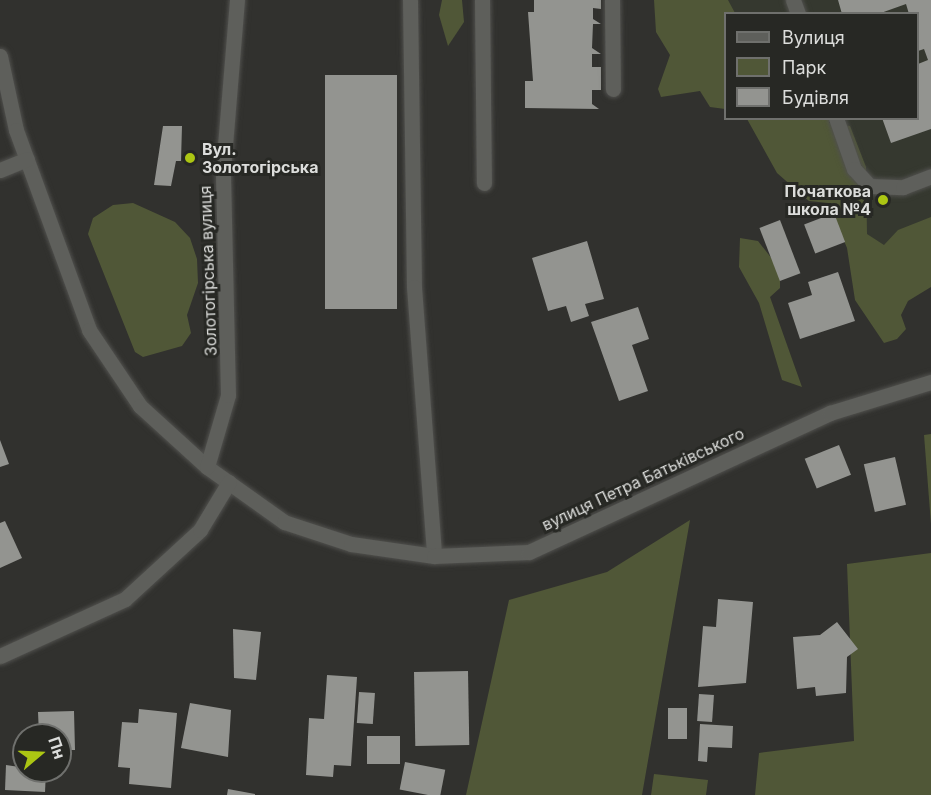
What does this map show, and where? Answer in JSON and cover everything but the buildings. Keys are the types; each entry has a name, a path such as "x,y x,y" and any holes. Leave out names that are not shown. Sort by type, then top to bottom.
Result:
{"street":[{"name":"Золотогірська вулиця","path":"207,467 228,395 223,170 237,0"},
{"path":"410,0 414,287 434,556"},
{"path":"482,0 484,183"},
{"path":"612,0 613,89"},
{"name":"вулиця Петра Батьківського","path":"0,56 27,159 89,330 140,406 207,467 284,522 351,544 434,556 529,552 830,413 931,382"},
{"path":"837,120 854,169 870,186 903,187 931,176"},
{"path":"0,170 27,159"},
{"path":"0,656 125,599 200,530 229,482"}],"shaded area":[{"name":"Початкова школа №4","path":"710,0 931,0 931,282 871,303 805,120 919,120 919,12 724,12"}],"green space":[{"path":"442,0 462,0 464,22 448,46 439,15"},
{"path":"654,0 728,0 734,12 724,12 724,109 710,107 700,91 661,97 658,89 670,55 656,32"},
{"path":"748,120 830,120 829,123 850,126 866,167 867,234 884,245 898,230 931,217 931,287 908,301 901,315 906,329 897,339 884,343 855,300 847,248 828,203 809,201 777,173"},
{"path":"133,203 175,222 190,238 197,259 198,283 187,315 191,333 182,346 143,357 135,352 88,234 93,218 113,205"},
{"path":"740,238 758,241 780,269 780,288 770,297 802,387 782,380 759,303 739,267"},
{"path":"931,434 931,524 924,435"},
{"path":"690,520 642,795 466,795 509,600 607,572"},
{"path":"931,553 931,795 755,795 759,753 854,741 847,564"},
{"path":"654,774 708,780 706,795 651,795"}],"place":[{"name":"Вул. Золотогірська","path":"190,158"},
{"name":"Початкова школа №4","path":"883,200"}]}
